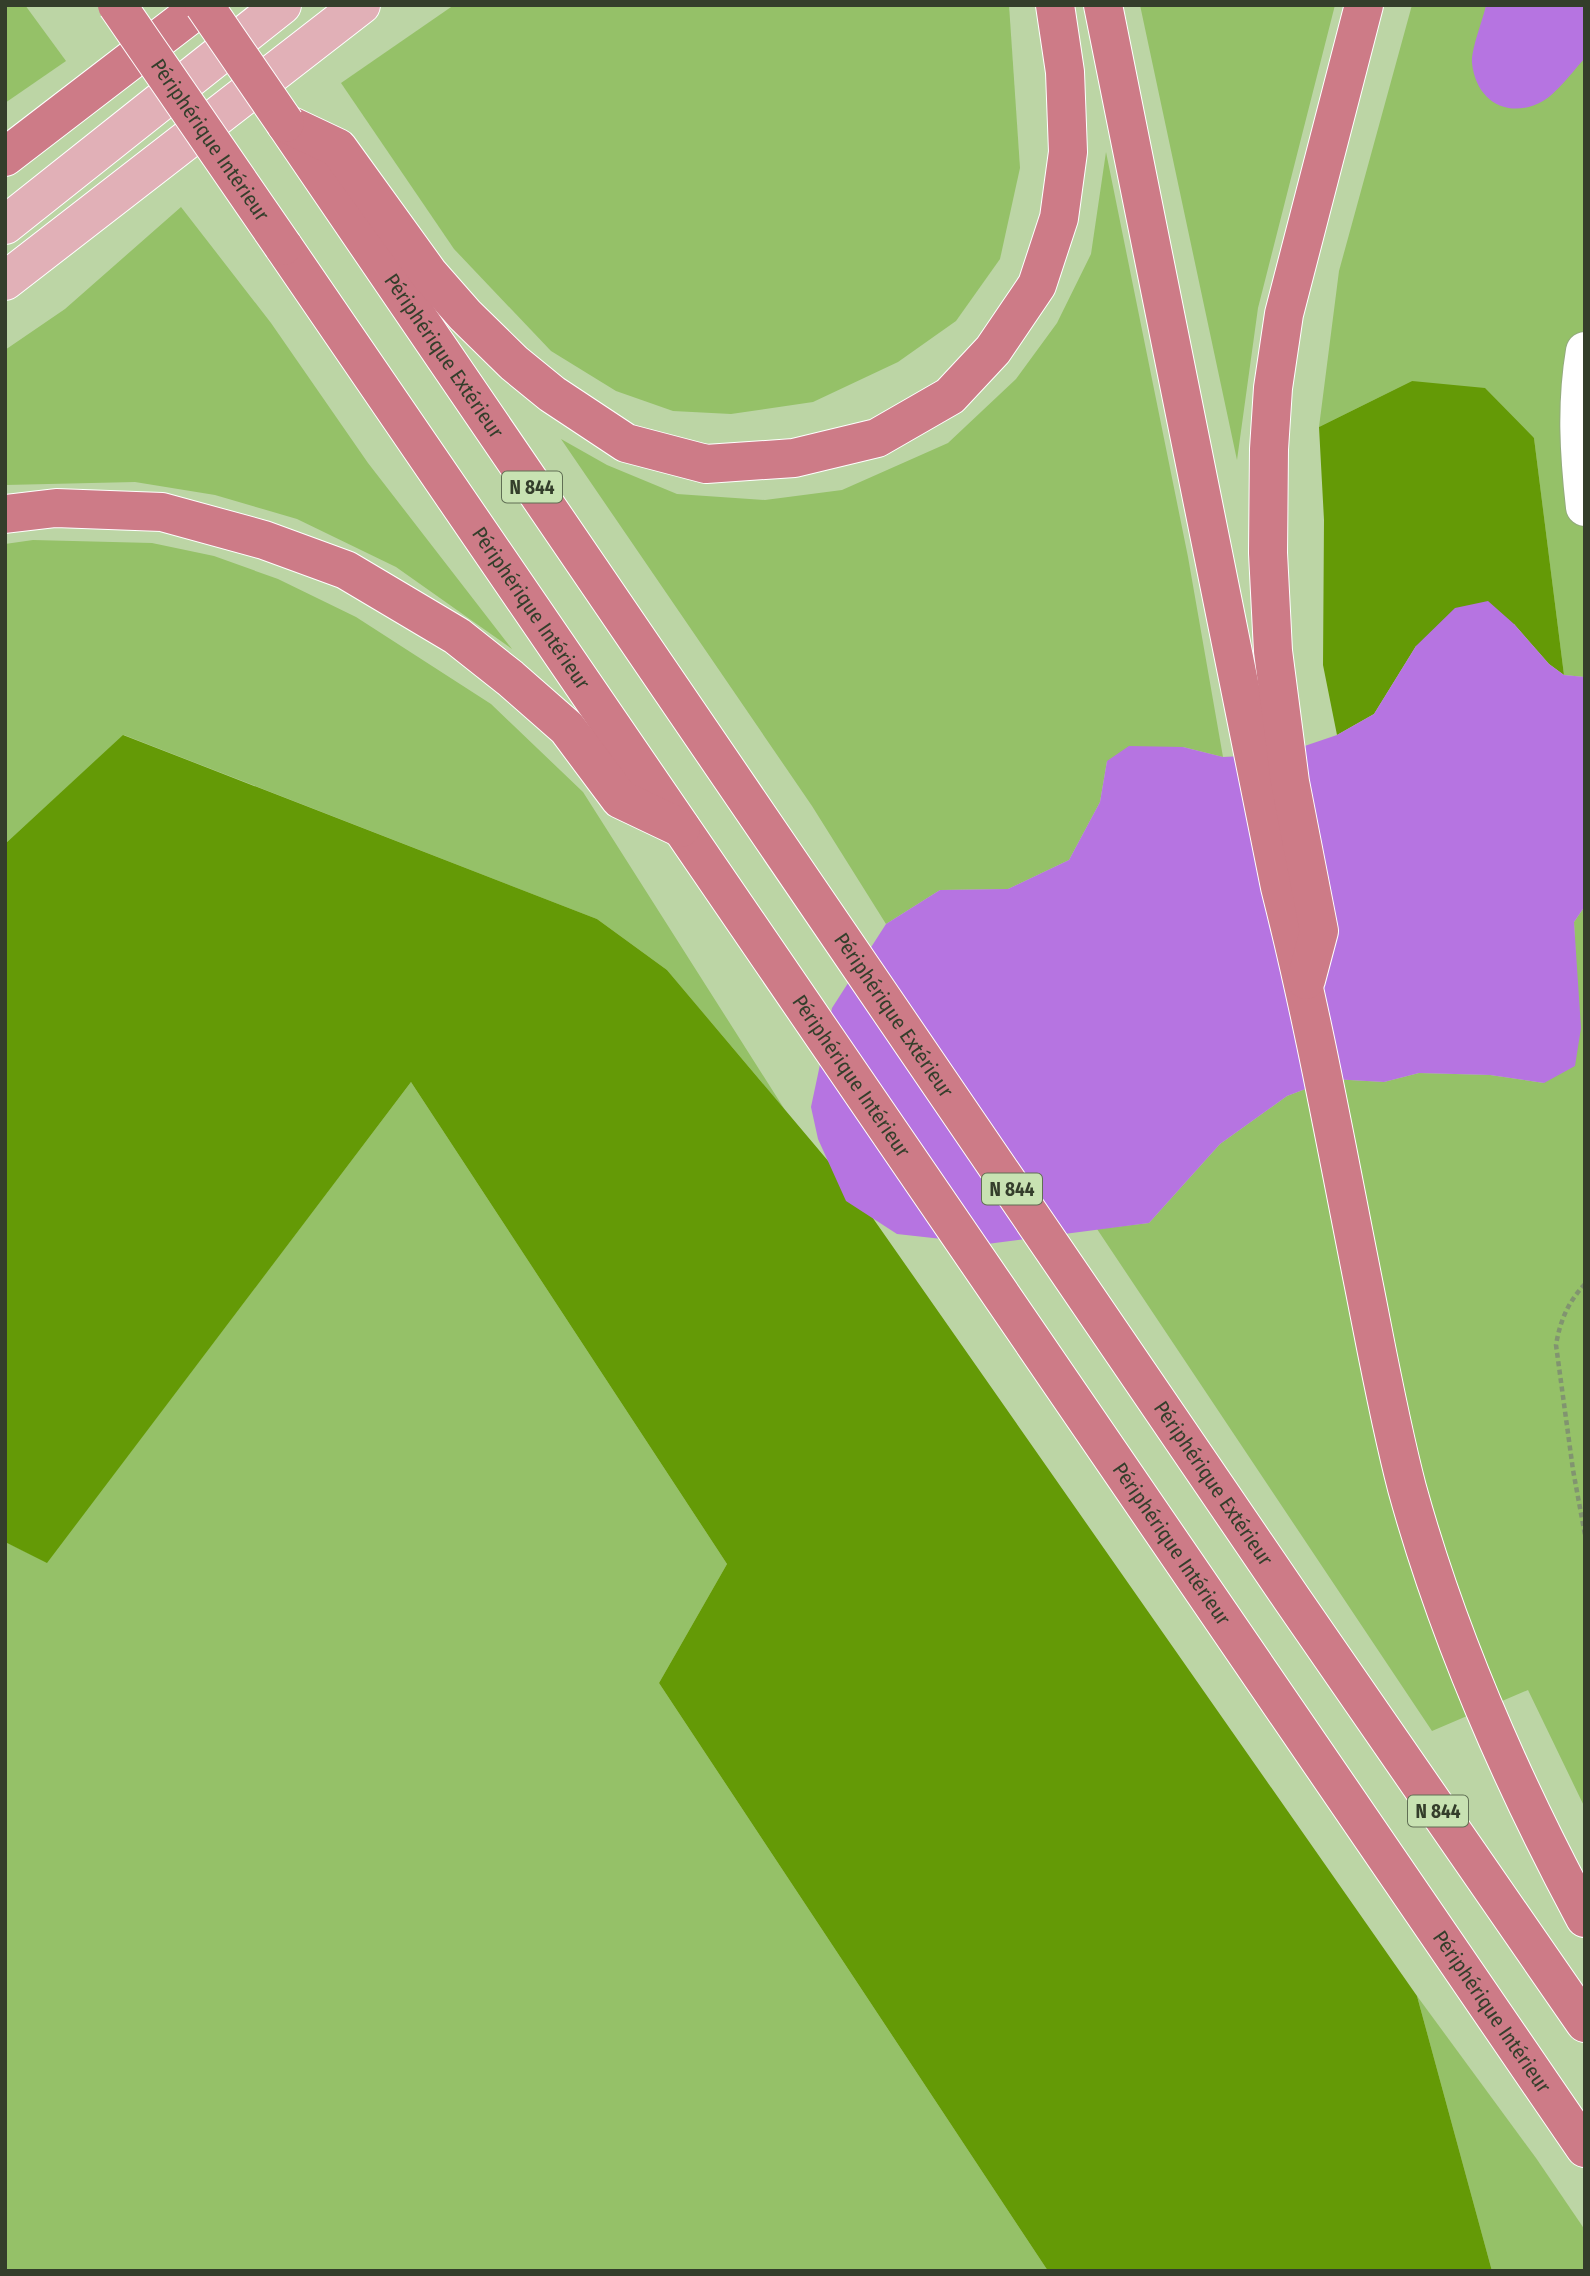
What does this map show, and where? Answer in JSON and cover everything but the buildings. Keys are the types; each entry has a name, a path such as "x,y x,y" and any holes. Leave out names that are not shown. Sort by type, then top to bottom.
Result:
{"highway":[{"name":"Périphérique Intérieur","path":"117,5 1585,2148"},
{"name":"Périphérique Extérieur","path":"204,5 1292,1599 1585,2023"},
{"path":"5,157 204,5"},
{"path":"285,124 338,148 429,274 465,315 514,363 552,394 626,443 706,464 794,458 877,438 950,396 993,350 1037,285 1059,218 1068,152 1065,72 1055,5"},
{"path":"1103,5 1280,887 1305,986 1389,1412 1415,1514 1456,1638 1493,1730 1547,1848 1585,1919"},
{"path":"1305,986 1319,931 1290,782 1273,651 1268,553 1269,449 1273,388 1287,302 1364,5"},
{"path":"5,514 56,508 162,512 264,540 346,570 457,635 567,729 620,799 681,828"}],"main road":[{"path":"5,225 282,5"},
{"path":"5,281 360,5"}],"street":[{"path":"1585,351 1578,404 1578,443 1585,507"}],"path":[{"path":"1585,1284 1565,1311 1556,1345 1573,1471 1585,1535"}],"green space":[{"path":"5,5 25,5 66,61 5,103"},
{"path":"454,5 1009,5 1020,168 1000,259 956,321 898,362 813,402 731,414 673,411 616,391 551,351 454,249 341,83"},
{"path":"1140,5 1335,5 1258,308 1237,460"},
{"path":"1412,5 1585,5 1585,677 1564,675 1534,438 1412,381 1319,427 1339,271"},
{"path":"1106,152 1188,557 1223,757 1183,747 1107,761 1100,802 1069,860 1008,889 940,890 886,924 812,806 561,439 607,465 677,494 765,500 842,490 948,443 1016,379 1057,323 1091,254"},
{"path":"181,207 271,323 368,463 512,649 396,567 297,519 215,495 135,482 5,485 5,350 65,309"},
{"path":"1412,381 1485,388 1534,438 1564,675 1549,664 1514,624 1416,646 1374,714 1337,735 1323,665 1324,520 1319,427"},
{"path":"33,540 152,543 214,556 278,579 356,617 491,704 583,792 785,1110 667,970 597,919 124,735 5,844 5,544"},
{"path":"123,735 597,919 667,970 856,1194 1417,1996 1492,2271 1048,2271 659,1683 727,1564 411,1082 47,1563 5,1542 5,844"},
{"path":"1585,906 1585,1808 1528,1690 1432,1731 1097,1229 1149,1223 1220,1144 1287,1096 1332,1079 1384,1082 1419,1073 1490,1075 1544,1083 1576,964 1574,922"},
{"path":"411,1082 727,1564 659,1683 1048,2271 5,2271 5,1542 47,1562"},
{"path":"1417,1996 1536,2158 1585,2230 1585,2271 1492,2271"}],"shaded area":[{"path":"1486,5 1585,5 1585,58 1543,101 1518,109 1496,104 1480,88 1472,63"},
{"path":"1488,601 1514,624 1549,664 1564,675 1585,677 1585,906 1574,922 1581,1028 1575,1066 1544,1083 1490,1075 1419,1073 1384,1082 1332,1079 1287,1096 1220,1144 1149,1223 987,1244 897,1234 846,1201 818,1139 811,1107 832,1008 886,924 940,890 1008,889 1069,860 1100,802 1107,761 1129,746 1183,747 1223,757 1281,754 1337,735 1374,714 1416,646 1455,608"}]}
